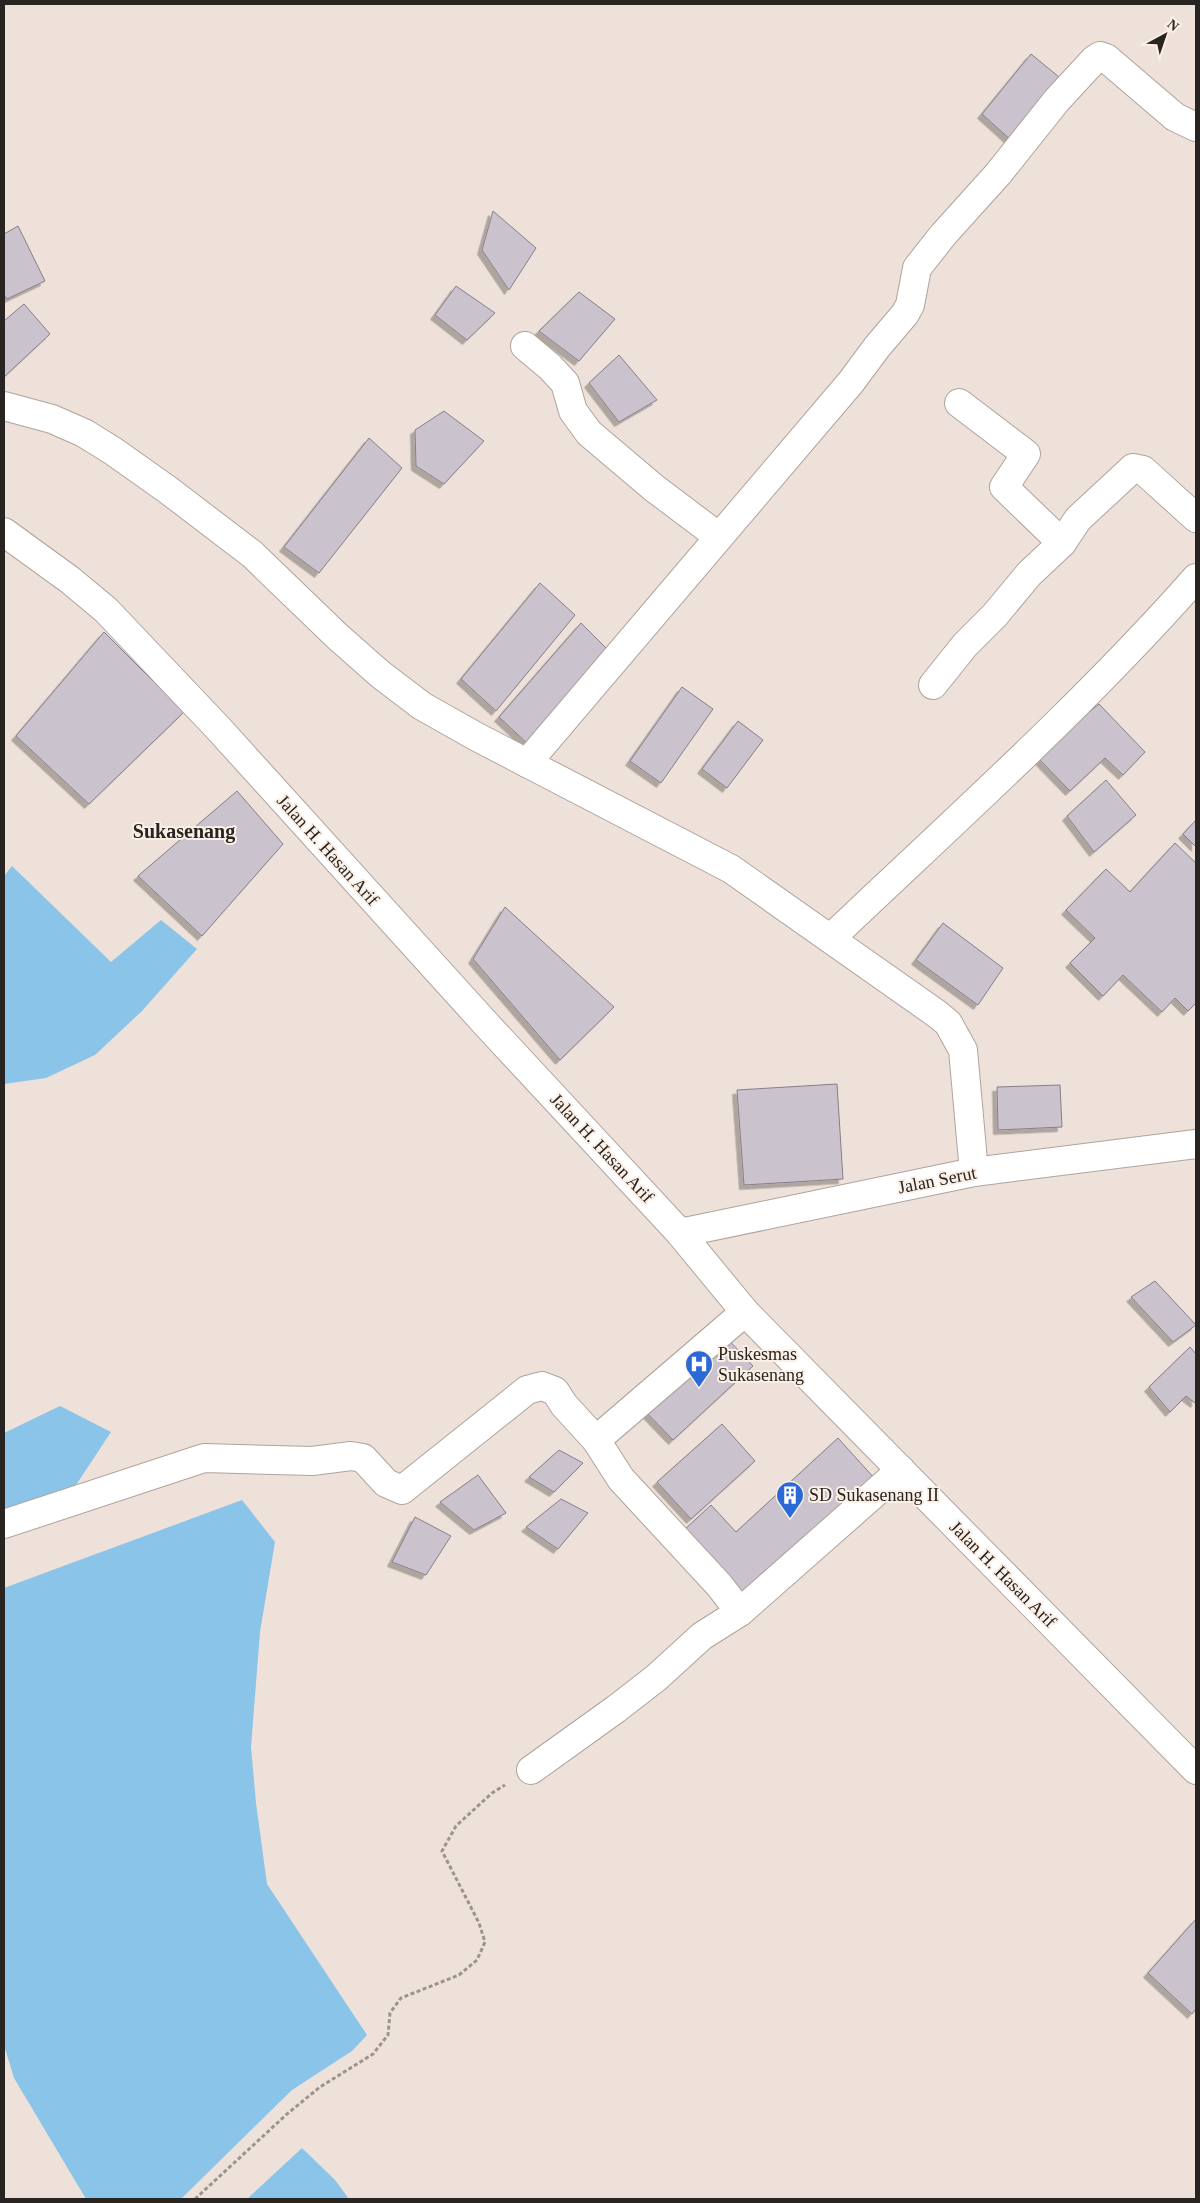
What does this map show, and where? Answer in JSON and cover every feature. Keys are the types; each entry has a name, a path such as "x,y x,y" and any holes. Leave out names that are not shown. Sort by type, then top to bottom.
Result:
{"street":[{"path":"527,763 851,382 905,314 910,305 916,268 998,174 1057,100 1097,57 1106,58 1175,117 1196,127"},
{"path":"525,346 550,367 565,383 573,411 589,433 654,488 719,537"},
{"path":"958,403 1026,454 1004,487 1062,543"},
{"path":"4,406 68,425 113,451 168,490 252,554 337,636 380,674 422,706 731,869 937,1014 948,1023 963,1050 974,1172"},
{"path":"933,686 966,645 996,615 1029,574 1062,543 1078,519 1133,468 1143,470 1196,518"},
{"name":"Jalan H. Hasan Arif","path":"4,532 70,580 106,610 218,728 493,1031 680,1233 745,1312 1196,1770"},
{"path":"831,938 1139,642 1196,578"},
{"name":"Jalan Serut","path":"680,1233 974,1172 1196,1144"},
{"path":"596,1440 745,1312"},
{"path":"4,1524 204,1458 312,1461 352,1456 363,1458 386,1483 402,1490 527,1390 542,1386 555,1391 564,1405 596,1440 621,1479 677,1542 719,1584 740,1612"},
{"path":"531,1770 630,1699 702,1636 740,1612 902,1470"}],"path":[{"path":"195,2199 286,2114 320,2087 373,2054 388,2035 390,2014 402,1998 458,1975 477,1960 485,1942 479,1923 442,1851 456,1826 492,1793 531,1770"}],"water":[{"path":"12,866 111,962 161,920 197,949 142,1011 95,1055 46,1078 4,1084 4,876"},
{"path":"60,1406 111,1432 76,1485 4,1512 4,1433"},
{"path":"242,1500 275,1542 260,1632 251,1747 256,1803 267,1884 367,2035 352,2051 292,2090 181,2199 86,2199 14,2078 4,2045 4,1588"},
{"path":"302,2148 335,2180 349,2199 247,2199"}],"building":[{"path":"1031,54 1070,86 1014,143 982,114"},
{"path":"493,211 536,248 509,290 482,250"},
{"path":"18,226 45,281 7,299 4,295 4,234"},
{"path":"456,286 495,313 467,340 435,315"},
{"path":"579,292 615,319 579,361 539,331"},
{"path":"24,304 50,334 4,377 4,321"},
{"path":"619,355 657,400 619,422 589,383"},
{"path":"444,411 484,441 444,484 416,466 415,430"},
{"path":"369,438 402,468 319,573 284,547"},
{"path":"540,583 575,615 496,711 461,679"},
{"path":"581,623 610,652 530,746 499,717"},
{"path":"104,632 184,712 89,804 16,736"},
{"path":"682,687 713,709 661,783 630,761"},
{"path":"1099,704 1145,752 1123,775 1105,758 1070,791 1035,755"},
{"path":"738,721 763,740 727,788 702,769"},
{"path":"1106,780 1136,815 1094,852 1067,816"},
{"path":"237,791 283,844 202,936 138,876"},
{"path":"1196,820 1196,847 1183,834"},
{"path":"1175,843 1196,863 1196,1003 1188,1011 1175,998 1162,1012 1123,975 1103,996 1070,963 1095,938 1066,910 1106,869 1130,892"},
{"path":"505,907 614,1007 560,1060 473,959"},
{"path":"943,923 1003,968 978,1005 916,960"},
{"path":"837,1084 843,1179 744,1185 737,1090"},
{"path":"1060,1085 1062,1127 998,1130 997,1087"},
{"path":"1155,1281 1196,1325 1173,1342 1131,1297"},
{"name":"Puskesmas Sukasenang","path":"724,1335 753,1366 673,1440 645,1411"},
{"path":"1190,1347 1196,1354 1196,1402 1186,1396 1170,1412 1149,1387"},
{"path":"722,1424 755,1461 691,1519 657,1482"},
{"name":"SD Sukasenang II","path":"838,1438 875,1479 744,1596 682,1532 711,1505 736,1532"},
{"path":"559,1450 583,1463 554,1492 529,1477"},
{"path":"478,1475 506,1513 474,1530 440,1502"},
{"path":"561,1499 588,1513 558,1549 526,1527"},
{"path":"415,1517 451,1536 426,1575 392,1562"},
{"path":"1196,1919 1196,2009 1192,2014 1148,1973"}],"place":[{"name":"Puskesmas Sukasenang","path":"699,1388"},
{"name":"SD Sukasenang II","path":"790,1519"}],"district":[{"name":"Sukasenang","path":"184,831"}]}
